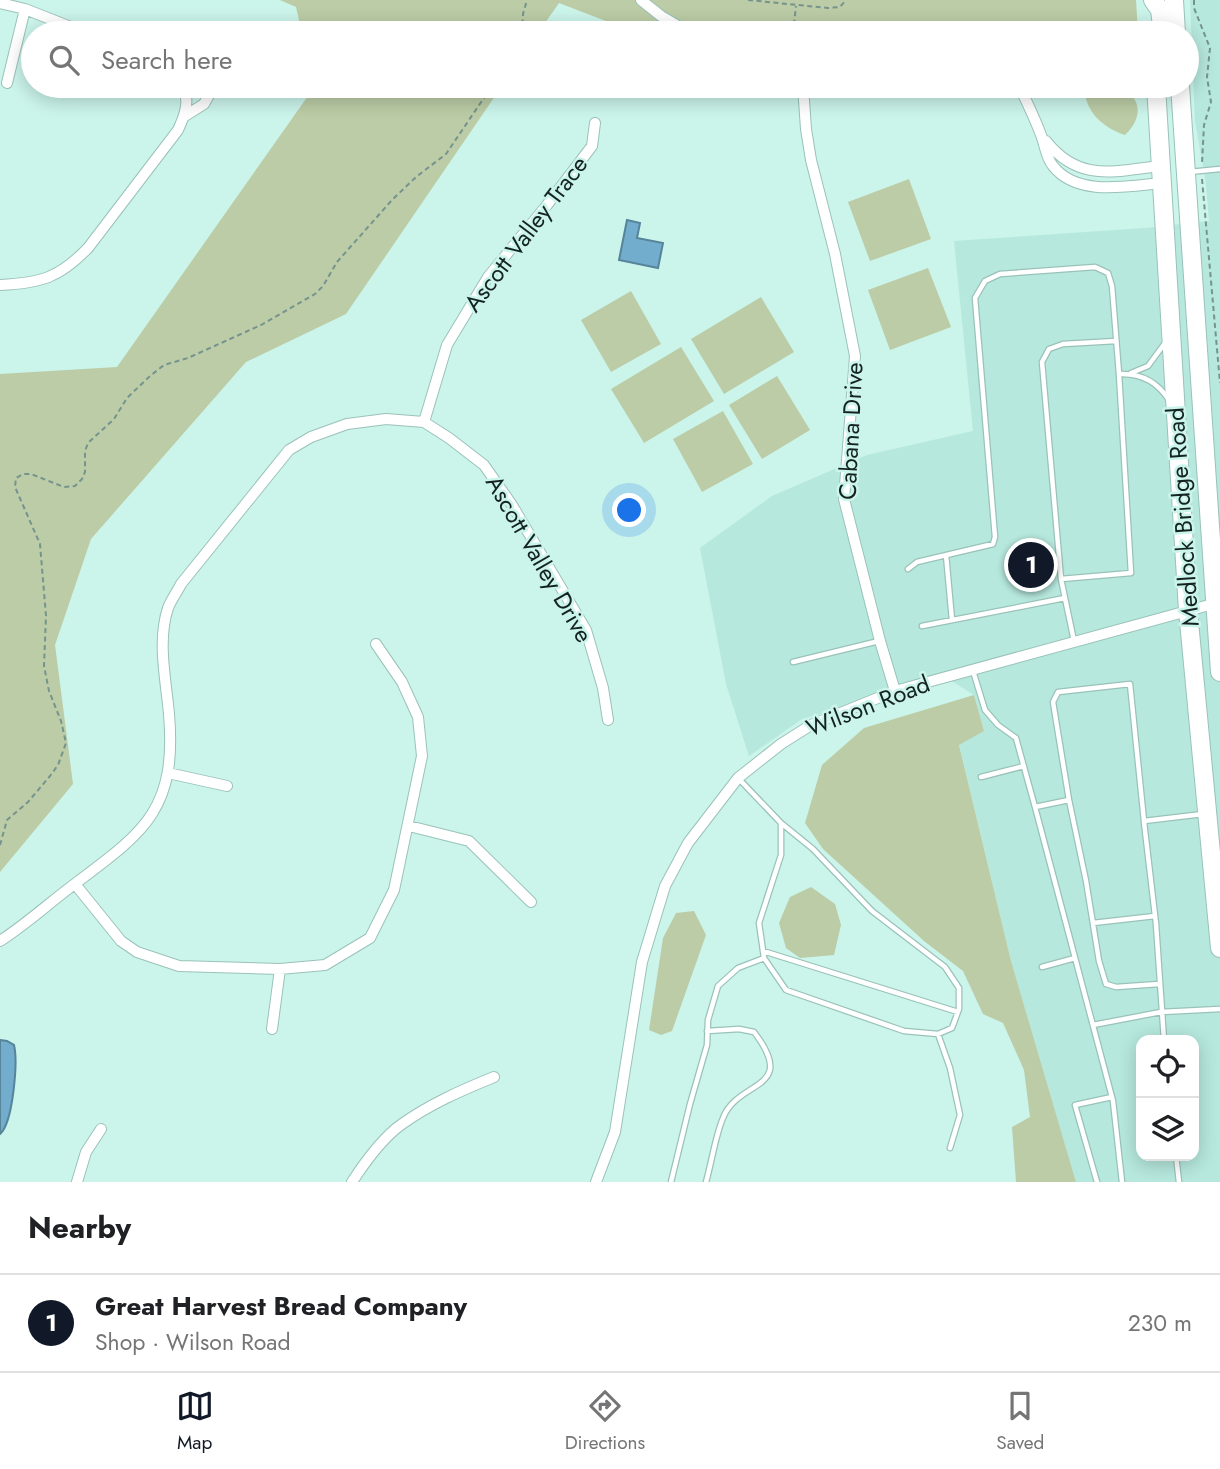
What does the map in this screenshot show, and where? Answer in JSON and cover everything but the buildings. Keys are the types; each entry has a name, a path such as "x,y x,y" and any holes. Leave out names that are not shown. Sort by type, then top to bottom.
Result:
{"highway":[{"path":"1152,0 1152,21"},
{"path":"1152,0 1160,10 1161,21"},
{"path":"1174,0 1175,21"},
{"name":"Medlock Bridge Road","path":"1157,98 1188,611 1220,948"},
{"path":"1168,98 1171,148 1194,171"},
{"name":"Medlock Bridge Road","path":"1182,98 1194,171 1197,357 1220,672"},
{"path":"1161,174 1171,184 1179,201 1184,311 1188,339 1197,357"},
{"path":"1209,538 1220,554"}],"street":[{"path":"641,0 672,21"},
{"path":"0,2 56,21"},
{"path":"22,21 25,9"},
{"path":"7,83 21,25"},
{"path":"0,285 29,284 56,275 74,263 101,233 178,130 185,116 187,98"},
{"path":"185,116 204,104 207,98"},
{"name":"Cabana Drive","path":"804,98 811,160 855,356 844,499 895,691"},
{"path":"1024,98 1051,164 1077,183 1111,187 1161,174"},
{"name":"Ascott Valley Trace","path":"424,422 447,345 488,277 548,205 592,146 595,122"},
{"path":"1041,135 1058,154 1073,165 1094,172 1161,174"},
{"path":"1110,173 1111,187"},
{"name":"Ascott Valley Drive","path":"0,941 102,865 145,827 160,802 172,747 163,647 168,608 181,584 289,450 311,437 347,424 386,419 424,422 484,465 512,505 586,630 603,688 608,720"},
{"name":"Wilson Road","path":"596,1182 615,1132 642,962 665,886 688,843 738,778 780,744 811,725 895,691 1217,603"},
{"path":"75,884 121,941 145,956 179,966 280,969 325,965 370,937 394,890 422,756 418,717 402,682 376,645"},
{"path":"168,773 227,786"},
{"path":"409,827 469,841 531,902"},
{"path":"272,1029 280,969"},
{"path":"352,1182 363,1165 400,1125 454,1093 494,1077"},
{"path":"77,1182 86,1152 101,1129"}],"lane":[{"path":"1194,171 1220,169"},
{"path":"908,569 918,562 993,544 995,537 975,298 985,281 1000,274 1095,267 1108,273 1112,286 1131,573 1061,579"},
{"path":"1118,374 1130,373 1148,366 1160,353 1171,334"},
{"path":"1074,642 1061,579 1042,362 1049,349 1063,344 1116,341"},
{"path":"1130,373 1161,387 1175,410"},
{"path":"946,555 952,620"},
{"path":"922,626 1065,598"},
{"path":"793,662 880,641"},
{"path":"972,669 985,710 998,725 1016,738 1112,1097 1122,1182"},
{"path":"1159,984 1116,987 1106,984 1099,961 1069,800 1053,702 1058,692 1130,684 1155,916 1163,1035"},
{"path":"981,777 1024,766"},
{"path":"738,778 781,823 813,849 872,911 945,967 959,988 958,1012 952,1028 938,1034 904,1031 786,990 764,958 759,923 781,855 781,823"},
{"path":"1035,807 1069,800"},
{"path":"1144,821 1207,813"},
{"path":"1093,923 1155,916"},
{"path":"763,951 958,1012"},
{"path":"671,1182 708,1045 708,1020 718,986 738,968 764,958"},
{"path":"1042,967 1074,958"},
{"path":"1093,1025 1161,1012 1220,1009"},
{"path":"706,1182 723,1115 736,1100 759,1085 770,1073 770,1061 754,1032 739,1029 707,1031"},
{"path":"938,1034 950,1068 960,1115 950,1148"},
{"path":"1097,1182 1075,1105 1112,1097"},
{"path":"1176,1161 1178,1182"}],"path":[{"path":"523,21 527,0"},
{"path":"748,0 839,7 846,0"},
{"path":"1194,0 1194,8 1210,48 1208,77 1211,102 1194,171 1220,383"},
{"path":"794,21 796,5"},
{"path":"0,845 8,820 50,776 58,765 66,743 44,666 46,616 40,544 15,487 16,478 30,474 64,487 75,486 85,472 88,443 114,419 127,398 150,376 164,365 188,358 261,324 315,294 337,262 392,200 446,154 484,98"}],"shaded area":[{"path":"280,0 1136,0 1137,21 606,21 559,3 546,21 299,21 296,7"},
{"path":"1190,0 1220,0 1220,1182 1076,1182 1011,961 959,744 984,731 974,695 939,673 882,697 802,719 749,756 726,684 700,548 772,496 867,455 973,431 954,241 1209,221 1206,184 1195,121 1194,98 1199,98 1199,21 1191,21"},
{"path":"307,98 494,98 346,314 246,362 91,539 55,645 73,784 0,872 0,374 117,367"},
{"path":"1086,98 1133,98 1138,108 1135,122 1125,135 1102,123"},
{"path":"909,179 931,239 870,261 848,202"},
{"path":"928,268 951,327 890,350 868,290"},
{"path":"631,291 661,344 611,372 581,320"},
{"path":"761,297 794,352 724,394 691,339"},
{"path":"681,347 714,401 644,443 611,389"},
{"path":"777,376 810,430 762,459 729,405"},
{"path":"723,411 753,464 702,492 673,439"},
{"path":"974,695 984,731 959,745 1011,961 1076,1182 1016,1182 1012,1127 1030,1117 1024,1070 1003,1023 983,1014 963,971 924,941 823,849 805,823 822,765 864,728"},
{"path":"811,887 835,904 841,925 834,955 800,958 786,948 779,923 790,897"},
{"path":"694,911 706,935 672,1031 661,1035 649,1030 663,938 676,913"}],"water":[{"path":"627,220 640,223 637,238 663,243 658,268 619,260"},
{"path":"0,1040 14,1045 15,1065 11,1105 0,1134"}],"place":[{"name":"Great Harvest Bread Company","path":"1031,565"}]}
